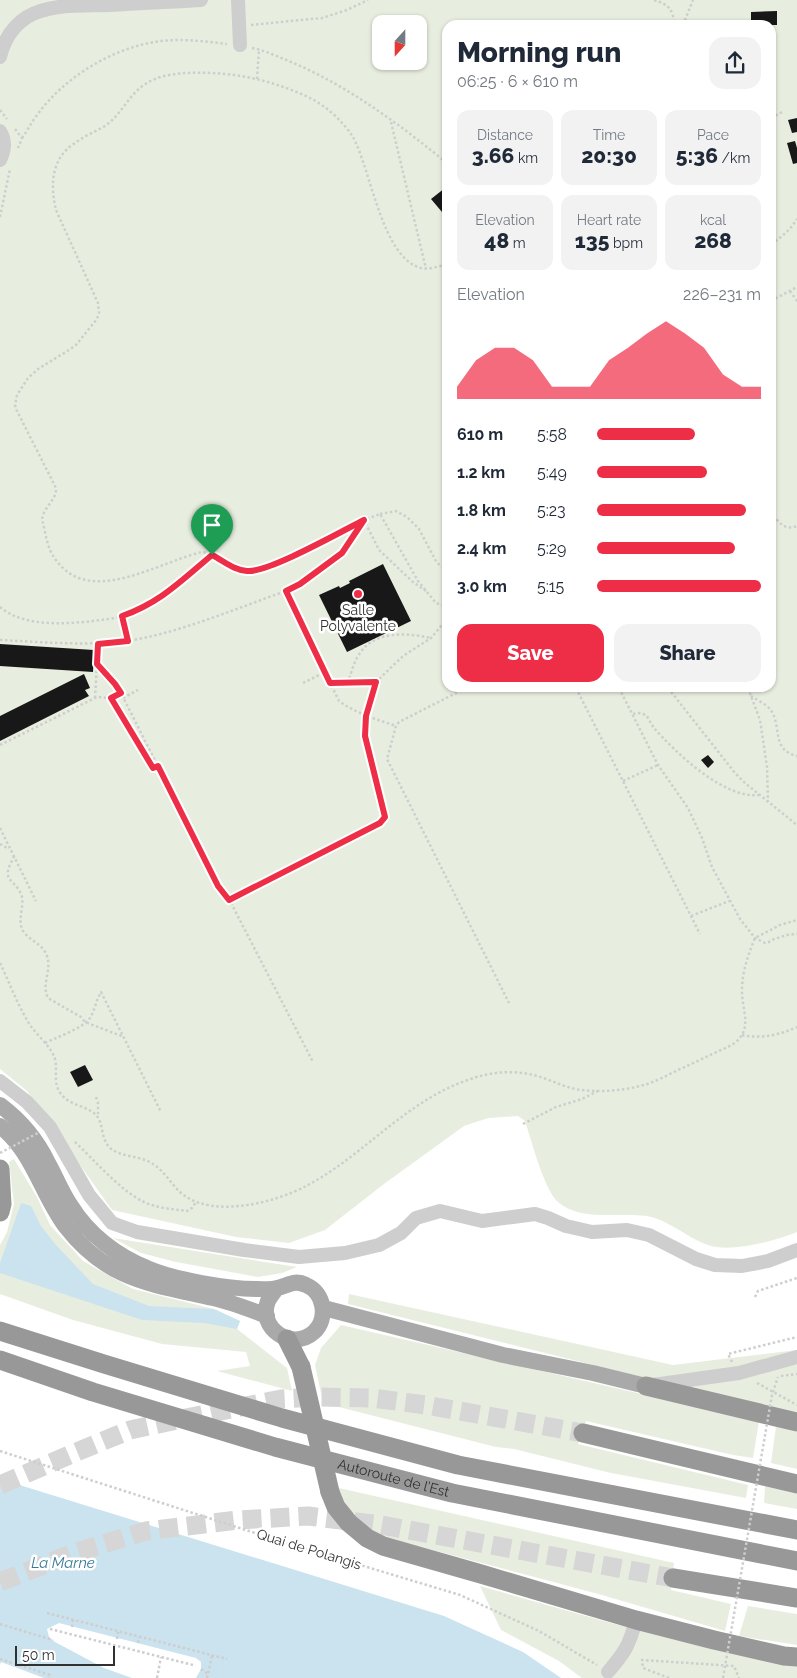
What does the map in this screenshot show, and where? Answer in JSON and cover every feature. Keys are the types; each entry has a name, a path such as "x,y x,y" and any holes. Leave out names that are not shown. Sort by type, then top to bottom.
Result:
{"highway":[{"path":"0,1169 2,1204 0,1212"},
{"name":"Autoroute de l’Est","path":"0,1331 282,1418 458,1465 797,1530"},
{"path":"287,1339 301,1367 330,1492 336,1507 357,1532 374,1542 636,1620 714,1640 784,1656 797,1657"},
{"name":"Autoroute de l’Est","path":"0,1360 93,1392 276,1447 452,1493 797,1561"},
{"path":"646,1386 797,1422"},
{"path":"583,1433 797,1484"},
{"path":"673,1578 797,1598"}],"main road":[{"path":"0,1105 19,1121 41,1150 76,1214 92,1231 124,1257 148,1268 176,1277 242,1289 277,1288 291,1282 306,1285 318,1294 324,1308 322,1322 313,1333 301,1339 287,1339 280,1336 274,1330 266,1316 268,1301 277,1288"},
{"path":"0,1126 12,1137 28,1157 52,1204 67,1228 98,1258 122,1274 139,1281 225,1301 266,1316"},
{"path":"324,1308 494,1353 646,1386"}],"street":[{"path":"0,57 8,35 16,26 28,16 42,10 201,0"},
{"path":"238,0 240,45"},
{"path":"0,131 4,142 4,151 0,160"},
{"path":"0,1081 27,1102 89,1195 112,1223 137,1232 299,1257 345,1253 379,1245 401,1233 416,1218 440,1210 482,1221 535,1214 566,1226 592,1232 627,1230 649,1235 696,1259 715,1265 742,1266 768,1260 797,1250"},
{"path":"646,1386 739,1373 797,1357"},
{"path":"608,1672 625,1652 636,1620"}],"path":[{"path":"239,26 322,18 348,10 368,0"},
{"path":"654,0 666,4 671,9 674,20"},
{"path":"685,20 693,0"},
{"path":"22,138 37,115 51,99 85,71 106,58 131,48 156,42 202,40 259,49 323,77 350,92 391,120 442,159"},
{"path":"257,79 259,49"},
{"path":"442,265 426,269 408,261 395,243 382,218 370,178 351,135 318,102 290,89 257,79 221,72 174,74 150,81 139,89 111,121 74,143 60,157 57,163 52,183 56,210 98,303 99,313 93,324 76,345 33,373 23,384 15,400 16,410 56,488 56,495 46,508 42,520 50,550 66,571 82,580 91,582 118,579 197,553 206,552 234,568 257,571 286,559 364,520 380,514 396,512 407,517 419,528 436,563 442,567"},
{"path":"776,115 784,111"},
{"path":"391,120 426,269"},
{"path":"776,240 791,229 797,219"},
{"path":"776,298 797,287"},
{"path":"790,291 797,301"},
{"path":"380,514 418,581 436,603 442,605"},
{"path":"776,518 781,525 787,528 797,526"},
{"path":"0,640 98,644 128,641 188,625 286,591 300,584 338,557 358,532 364,520"},
{"path":"364,520 379,550 413,582 426,591"},
{"path":"0,607 14,615 44,623 81,622 122,616 137,611 160,598 212,555"},
{"path":"286,591 339,701 366,716 396,726"},
{"path":"122,616 128,641"},
{"path":"229,900 380,823 384,819 385,814 369,759 365,736 366,716 376,682 403,656 431,638 442,626"},
{"path":"348,682 361,651 378,639 390,635 431,638"},
{"path":"94,698 98,644"},
{"path":"97,664 121,693 218,886 229,900 313,1062"},
{"path":"303,683 325,672"},
{"path":"330,683 376,682"},
{"path":"123,698 138,690"},
{"path":"458,692 399,722 396,726 387,759 509,1003"},
{"path":"578,692 700,934"},
{"path":"620,692 658,765 688,808 702,838 712,867 740,919 755,938 767,943 787,935 797,934"},
{"path":"671,692 724,760 745,783 796,824"},
{"path":"750,692 760,720 767,767 768,802"},
{"path":"0,745 94,698 111,698 121,693"},
{"path":"751,696 771,711 782,748 788,753 797,756"},
{"path":"111,698 153,768 158,766"},
{"path":"633,714 646,715 662,736 702,774 736,790 753,795 760,794"},
{"path":"624,781 658,765"},
{"path":"0,828 36,901"},
{"path":"0,844 11,850"},
{"path":"14,856 8,876 18,887 21,896 23,930 42,947 48,958 49,971 46,994 51,1000 81,1017 85,1022 124,1037"},
{"path":"691,916 729,900"},
{"path":"96,1097 98,1117 104,1140 111,1148 154,1164 182,1194 196,1202 239,1206 255,1204 293,1193 324,1176 413,1108 449,1088 482,1076 497,1072 509,1072 537,1076 580,1090 621,1090 641,1086 656,1080 732,1045 739,1041 746,1026 742,991 745,962 755,938 780,924 797,920"},
{"path":"0,963 24,1014 53,1053 55,1059 55,1079 60,1093 66,1099 98,1117"},
{"path":"44,1042 74,1030 90,1018 101,992 161,1112"},
{"path":"742,1035 758,1037 773,1035 797,1027"},
{"path":"523,1124 556,1107 582,1100 599,1091"},
{"path":"0,1153 44,1130"},
{"path":"72,1138 126,1190 141,1200 154,1205 187,1211 196,1202"},
{"path":"755,1297 758,1292 797,1278"},
{"path":"797,1337 728,1354 739,1373 797,1405"},
{"path":"723,1678 772,1395 778,1377 797,1374"},
{"name":"Quai de Polangis","path":"0,1451 460,1596 539,1631 608,1672"},
{"path":"47,1614 227,1660"},
{"path":"72,1627 73,1620"},
{"path":"0,1624 53,1640"},
{"path":"50,1629 194,1665"},
{"path":"117,1639 118,1632"},
{"path":"138,1643 139,1637"},
{"path":"207,1676 212,1656"},
{"path":"157,1678 161,1657"},
{"path":"0,1659 50,1675 49,1678"},
{"path":"668,1678 643,1668 642,1660 734,1666 739,1678"},
{"path":"201,1669 207,1676"}],"green space":[{"path":"0,0 797,0 797,1232 752,1245 728,1248 717,1247 700,1242 654,1218 635,1215 589,1214 567,1208 558,1202 548,1187 538,1164 525,1121 518,1116 488,1118 464,1126 325,1230 289,1243 236,1237 112,1210 27,1091 0,1069"},
{"path":"14,1159 37,1197 50,1225 83,1261 133,1289 214,1309 240,1321 237,1329 287,1368 292,1391 217,1371 250,1366 246,1352 162,1344 73,1320 0,1294 0,1245 7,1232 14,1204 9,1162"},
{"path":"113,1238 297,1267 282,1273 258,1277 176,1262 141,1253"},
{"path":"349,1294 673,1365 797,1350 797,1412 665,1383 348,1304"},
{"path":"341,1325 759,1421 753,1458 586,1421 578,1444 748,1485 746,1498 611,1473 514,1449 496,1447 323,1403 315,1365 321,1348"},
{"path":"776,1426 797,1432 797,1469 771,1463"},
{"path":"765,1486 797,1494 797,1509 764,1503"},
{"path":"339,1488 674,1563 671,1590 731,1604 725,1631 602,1595 391,1539 373,1532 344,1504"},
{"path":"480,1586 618,1625 782,1658 797,1659 797,1678 582,1678 559,1661 501,1630"},
{"path":"748,1606 797,1614 797,1645 739,1636"}],"water":[{"path":"21,1203 31,1206 41,1226 56,1245 93,1284 149,1306 214,1309 240,1321 237,1329 204,1323 142,1320 0,1273 0,1263"},
{"name":"La Marne","path":"0,1479 444,1616 523,1652 561,1678 196,1678 201,1669 201,1662 196,1658 59,1623 47,1629 49,1637 55,1642 104,1668 132,1678 44,1678 1,1662 0,1665"}],"building":[{"path":"777,11 777,25 776,20 751,20 751,12"},
{"path":"797,118 797,132 792,133 788,120"},
{"path":"795,141 797,163 793,164 787,143"},
{"path":"442,190 442,212 431,199"},
{"path":"383,564 411,621 347,652 319,595 339,586 340,588 350,583 349,581"},
{"path":"0,644 94,650 93,672 0,666"},
{"path":"84,674 90,688 85,690 89,696 0,741 0,716"},
{"path":"708,755 714,762 708,768 701,760"},
{"path":"85,1065 93,1080 78,1087 70,1072"}],"tunnel":[{"path":"0,1485 130,1430 281,1399 319,1397 372,1398 426,1405 583,1433"},
{"path":"0,1582 74,1553 146,1531 238,1520 308,1516 381,1525 673,1578"}],"place":[{"name":"Salle Polyvalente","path":"358,594"}],"route":[{"path":"364,520 358,532 342,553 300,584 286,591 330,683 376,682 364,726 369,759 385,814 380,823 229,900 218,886 158,766 153,768 111,698 121,693 97,664 98,644 128,641 122,616 150,605 212,555 234,568 257,571 286,559 364,520"}]}
